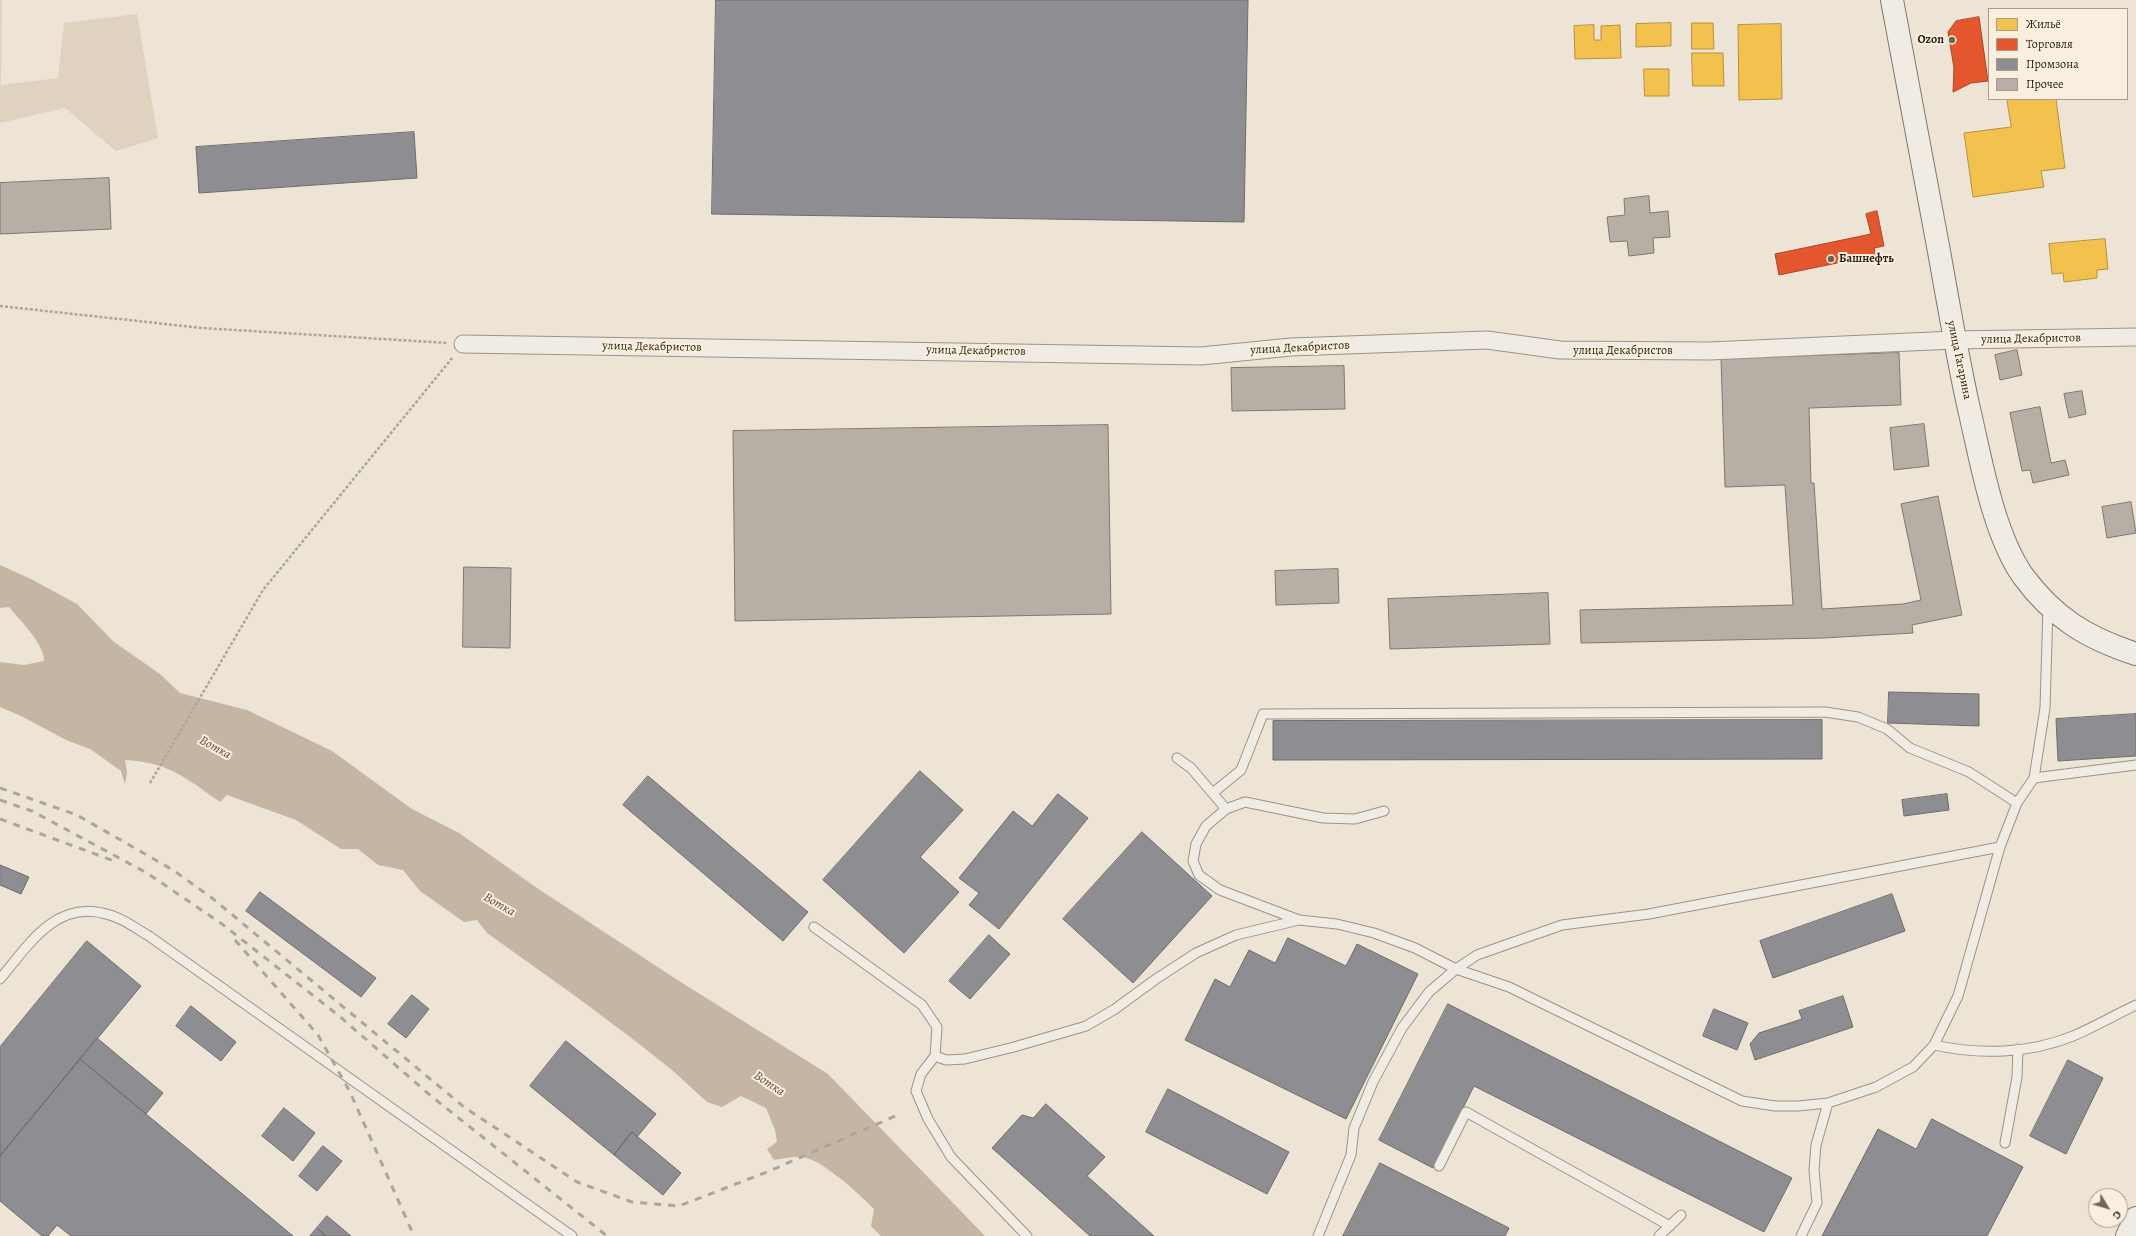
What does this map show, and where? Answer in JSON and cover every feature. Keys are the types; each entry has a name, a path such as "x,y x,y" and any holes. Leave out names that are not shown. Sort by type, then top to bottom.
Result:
{"main road":[{"name":"улица Гагарина","path":"1892,0 1954,340 1987,482 2003,538 2022,574 2048,607 2077,628 2110,645 2136,654"},
{"path":"2127,1236 2136,1218"}],"street":[{"name":"улица Декабристов","path":"463,344 1201,356 1291,347 1487,340 1560,350 1710,351 1954,340 2136,337"}],"lane":[{"path":"1384,811 1355,819 1323,818 1245,802 1226,809 1206,826 1196,844 1193,861 1199,875 1220,890 1299,920 1336,924 1374,933 1415,948 1456,969 1509,987 1742,1101 1790,1106 1828,1103 1876,1086 1913,1068 1934,1045 1958,996 2000,847 2018,802 2034,778 2045,708 2048,607"},
{"path":"1214,792 1241,770 1263,714 1825,712 1858,717 1887,729 1910,748 1969,772 2018,802"},
{"path":"1177,758 1191,768 1214,792 1226,809"},
{"path":"2034,778 2136,765"},
{"path":"1318,1236 1351,1155 1354,1128 1373,1082 1402,1028 1429,992 1456,969 1477,955 1562,925 1649,914 2000,847"},
{"path":"0,979 39,933 59,917 78,911 102,913 124,921 149,936 572,1236"},
{"path":"935,1056 946,1060 965,1059 1014,1047 1086,1026 1115,1009 1156,979 1196,953 1236,935 1299,920"},
{"path":"814,927 922,1005 937,1028 935,1056 921,1074 916,1091 928,1119 951,1157 1027,1236"},
{"path":"1934,1045 1962,1051 1987,1052 2043,1046 2072,1036 2136,1005"},
{"path":"2005,1143 2017,1077 2018,1049"},
{"path":"1801,1236 1817,1203 1814,1170 1816,1145 1828,1103"},
{"path":"1439,1166 1466,1112 1670,1226"},
{"path":"1659,1236 1681,1215"}],"path":[{"path":"0,306 202,328 463,344"},
{"path":"150,783 263,590 463,344"}],"shaded area":[{"path":"0,0 2,0 1,85 58,78 64,23 137,14 158,138 116,151 65,108 0,123"}],"water":[{"name":"Вотка","path":"0,565 31,579 77,604 114,642 160,674 180,693 247,710 332,751 412,809 459,833 537,888 679,981 828,1074 985,1236 881,1236 871,1226 874,1209 850,1186 830,1170 810,1159 802,1157 774,1160 767,1149 777,1142 775,1130 766,1108 741,1096 722,1107 707,1102 672,1070 634,1040 487,933 477,920 464,922 420,891 403,870 378,865 358,849 341,849 296,820 227,795 220,802 176,773 153,764 125,760 127,772 125,784 121,771 90,749 66,740 23,717 0,707 0,662 24,665 44,661 43,655 36,640 25,626 9,607 0,608"}],"building: Жильё":[{"path":"1671,23 1671,46 1636,47 1636,24"},
{"path":"1692,23 1713,23 1714,49 1692,49"},
{"path":"1781,24 1782,99 1739,100 1738,25"},
{"path":"1594,25 1594,40 1601,40 1601,26 1620,25 1621,58 1575,59 1574,26"},
{"path":"1692,53 1723,53 1724,86 1693,86"},
{"path":"1644,69 1669,69 1669,96 1645,96"},
{"path":"2007,100 2056,100 2065,168 2041,171 2044,187 1973,197 1964,133 2011,127"},
{"path":"2105,239 2108,269 2097,270 2097,278 2064,282 2063,273 2052,274 2049,244"}],"building: Торговля":[{"path":"1979,17 1988,81 1971,83 1953,92 1954,68 1948,32 1956,21"},
{"path":"1877,211 1884,246 1874,248 1876,255 1779,275 1775,254 1871,234 1866,214"}],"building: Промзона":[{"path":"716,0 1248,0 1244,222 712,214"},
{"path":"414,132 417,178 199,193 196,147"},
{"path":"1889,692 1979,694 1979,726 1888,723"},
{"path":"2136,714 2136,756 2058,761 2056,719"},
{"path":"1822,720 1822,759 1273,760 1273,721"},
{"path":"920,771 963,810 920,857 959,892 904,953 823,880"},
{"path":"648,776 808,912 783,941 623,805"},
{"path":"1058,794 1088,818 999,929 969,905 979,893 959,878 1013,811 1032,826"},
{"path":"1947,794 1949,810 1904,816 1902,800"},
{"path":"1142,832 1212,896 1133,983 1063,919"},
{"path":"0,865 29,877 21,894 0,885"},
{"path":"260,892 376,978 361,997 246,911"},
{"path":"1892,894 1905,931 1773,978 1760,941"},
{"path":"989,935 1010,954 970,999 949,981"},
{"path":"1288,938 1346,966 1357,944 1418,974 1346,1119 1185,1040 1215,979 1230,987 1249,950 1275,963"},
{"path":"87,941 141,986 0,1156 0,1047"},
{"path":"412,995 429,1009 406,1038 388,1024"},
{"path":"1843,996 1853,1027 1755,1060 1750,1044 1759,1033 1802,1019 1799,1011"},
{"path":"1448,1004 1792,1178 1764,1232 1474,1086 1433,1168 1379,1140"},
{"path":"191,1006 236,1042 221,1061 176,1026"},
{"path":"1714,1009 1748,1023 1737,1050 1703,1036"},
{"path":"97,1038 163,1093 146,1114 80,1059"},
{"path":"566,1041 656,1114 637,1137 632,1132 614,1155 530,1086"},
{"path":"80,1059 293,1236 71,1236 57,1225 48,1236 42,1236 0,1201 0,1156"},
{"path":"2068,1060 2103,1078 2066,1154 2030,1136"},
{"path":"1168,1089 1289,1152 1267,1194 1146,1132"},
{"path":"1046,1104 1105,1157 1087,1176 1154,1236 1090,1236 992,1148 1022,1115 1033,1118"},
{"path":"284,1108 315,1133 293,1161 262,1136"},
{"path":"1932,1119 2023,1167 1987,1236 1822,1236 1878,1129 1916,1149"},
{"path":"632,1132 681,1173 663,1195 614,1155"},
{"path":"323,1146 342,1161 317,1191 299,1176"},
{"path":"1380,1163 1509,1228 1505,1236 1343,1236"},
{"path":"327,1216 351,1236 326,1236 317,1228"},
{"path":"317,1228 326,1236 310,1236"}],"building: Прочее":[{"path":"109,178 111,229 0,234 0,183"},
{"path":"1649,196 1650,213 1668,211 1670,237 1653,238 1654,253 1629,256 1627,241 1610,242 1607,217 1625,215 1624,199"},
{"path":"2017,350 2022,375 2000,380 1995,355"},
{"path":"1899,353 1901,405 1809,408 1811,483 1814,483 1822,609 1903,604 1921,600 1901,504 1938,496 1962,615 1912,625 1913,633 1823,638 1581,643 1580,610 1793,605 1785,485 1725,487 1721,359"},
{"path":"1344,366 1345,409 1232,411 1231,368"},
{"path":"2082,391 2086,414 2069,418 2064,394"},
{"path":"2040,407 2051,463 2065,460 2069,475 2033,483 2030,470 2022,471 2010,413"},
{"path":"1924,424 1929,466 1894,470 1890,428"},
{"path":"1108,425 1111,614 735,621 733,431"},
{"path":"2131,502 2136,533 2107,538 2102,507"},
{"path":"464,567 511,568 510,648 463,647"},
{"path":"1338,569 1339,603 1276,605 1275,571"},
{"path":"1548,593 1550,644 1390,649 1388,599"}],"railway":[{"path":"0,788 77,815 173,870 212,898 464,1107 577,1182 632,1202 679,1206 767,1172 900,1114"},
{"path":"0,800 32,811 147,873 222,924 338,1015 431,1096 607,1236"},
{"path":"0,819 117,862"},
{"path":"235,940 318,1035 350,1092 414,1236"}],"place":[{"name":"Ozon","path":"1952,40"},
{"name":"Башнефть","path":"1831,259"}]}
